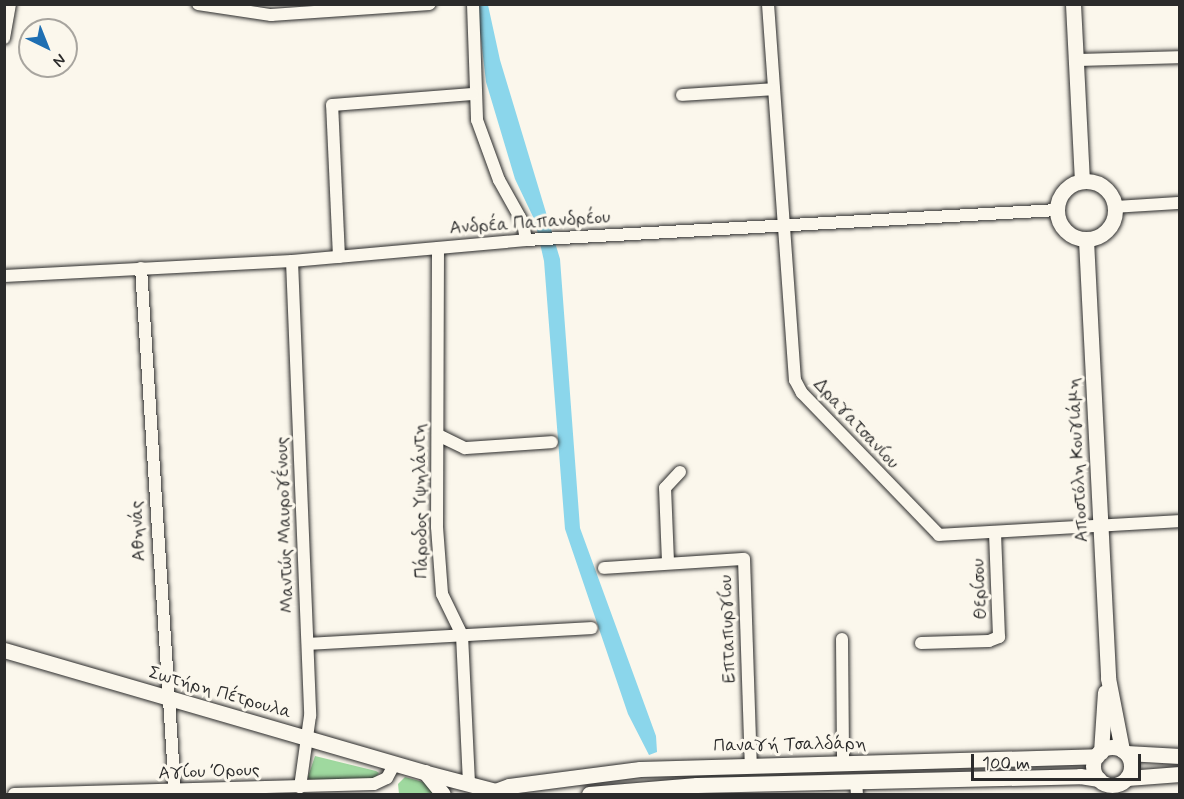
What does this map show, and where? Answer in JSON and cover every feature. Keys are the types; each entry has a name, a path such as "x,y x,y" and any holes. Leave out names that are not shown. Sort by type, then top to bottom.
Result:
{"street":[{"path":"4,38 10,4"},
{"path":"198,4 258,8 271,15 430,4"},
{"path":"473,4 473,94 486,151 523,223 526,240"},
{"name":"Δραγατσανίου","path":"768,4 795,380 799,390 934,532 995,532 1179,521"},
{"path":"1072,4 1082,181"},
{"path":"1076,60 1179,57"},
{"path":"682,95 774,89"},
{"path":"339,257 332,105 473,94"},
{"path":"1082,181 1101,185 1114,207 1108,229 1086,240 1068,234 1058,210 1063,193 1082,181"},
{"path":"1114,207 1179,203"},
{"name":"Ανδρέα Παπανδρέου","path":"4,276 292,261 526,240 1058,210"},
{"name":"Αποστόλη Κουγιάμη","path":"1086,240 1108,678 1099,754"},
{"name":"Πάροδος Υψηλάντη","path":"438,248 437,527 442,594 462,635 469,784"},
{"name":"Μαντώς Μαυρογένους","path":"292,261 308,644 309,739 300,787"},
{"name":"Αθηνάς","path":"141,268 167,698 176,792"},
{"path":"438,435 465,448 552,442"},
{"path":"668,561 665,488 680,472"},
{"name":"Θερίσου","path":"921,643 989,641 999,637 995,532"},
{"name":"Επταπυργίου","path":"604,568 668,561 744,559 751,766"},
{"path":"308,644 592,628"},
{"path":"842,639 843,763"},
{"name":"Σωτήρη Πέτρουλα","path":"4,650 469,784 491,793"},
{"name":"Αποστόλη Κουγιάμη","path":"1108,678 1124,751"},
{"path":"1179,756 1124,751 1111,747 1099,754 1094,768 1103,785 1124,784 1179,774"},
{"path":"1124,751 1131,765 1124,784"},
{"name":"Παναγή Τσαλδάρη","path":"491,793 640,769 1099,754"},
{"name":"Αγίου Όρους","path":"14,795 162,793 374,784 387,778 395,763"},
{"path":"424,772 443,795"},
{"name":"Παναγή Τσαλδάρη","path":"589,795 697,785 857,788 1080,776 1103,785"}],"green space":[{"path":"315,756 379,773 374,779 311,781 308,777"},
{"path":"405,777 427,783 436,794 399,794 398,784"}],"water":[{"path":"477,5 488,5 500,60 560,259 580,528 656,736 657,752 649,755 628,714 565,529 544,261 535,221 515,179 486,82"}]}
